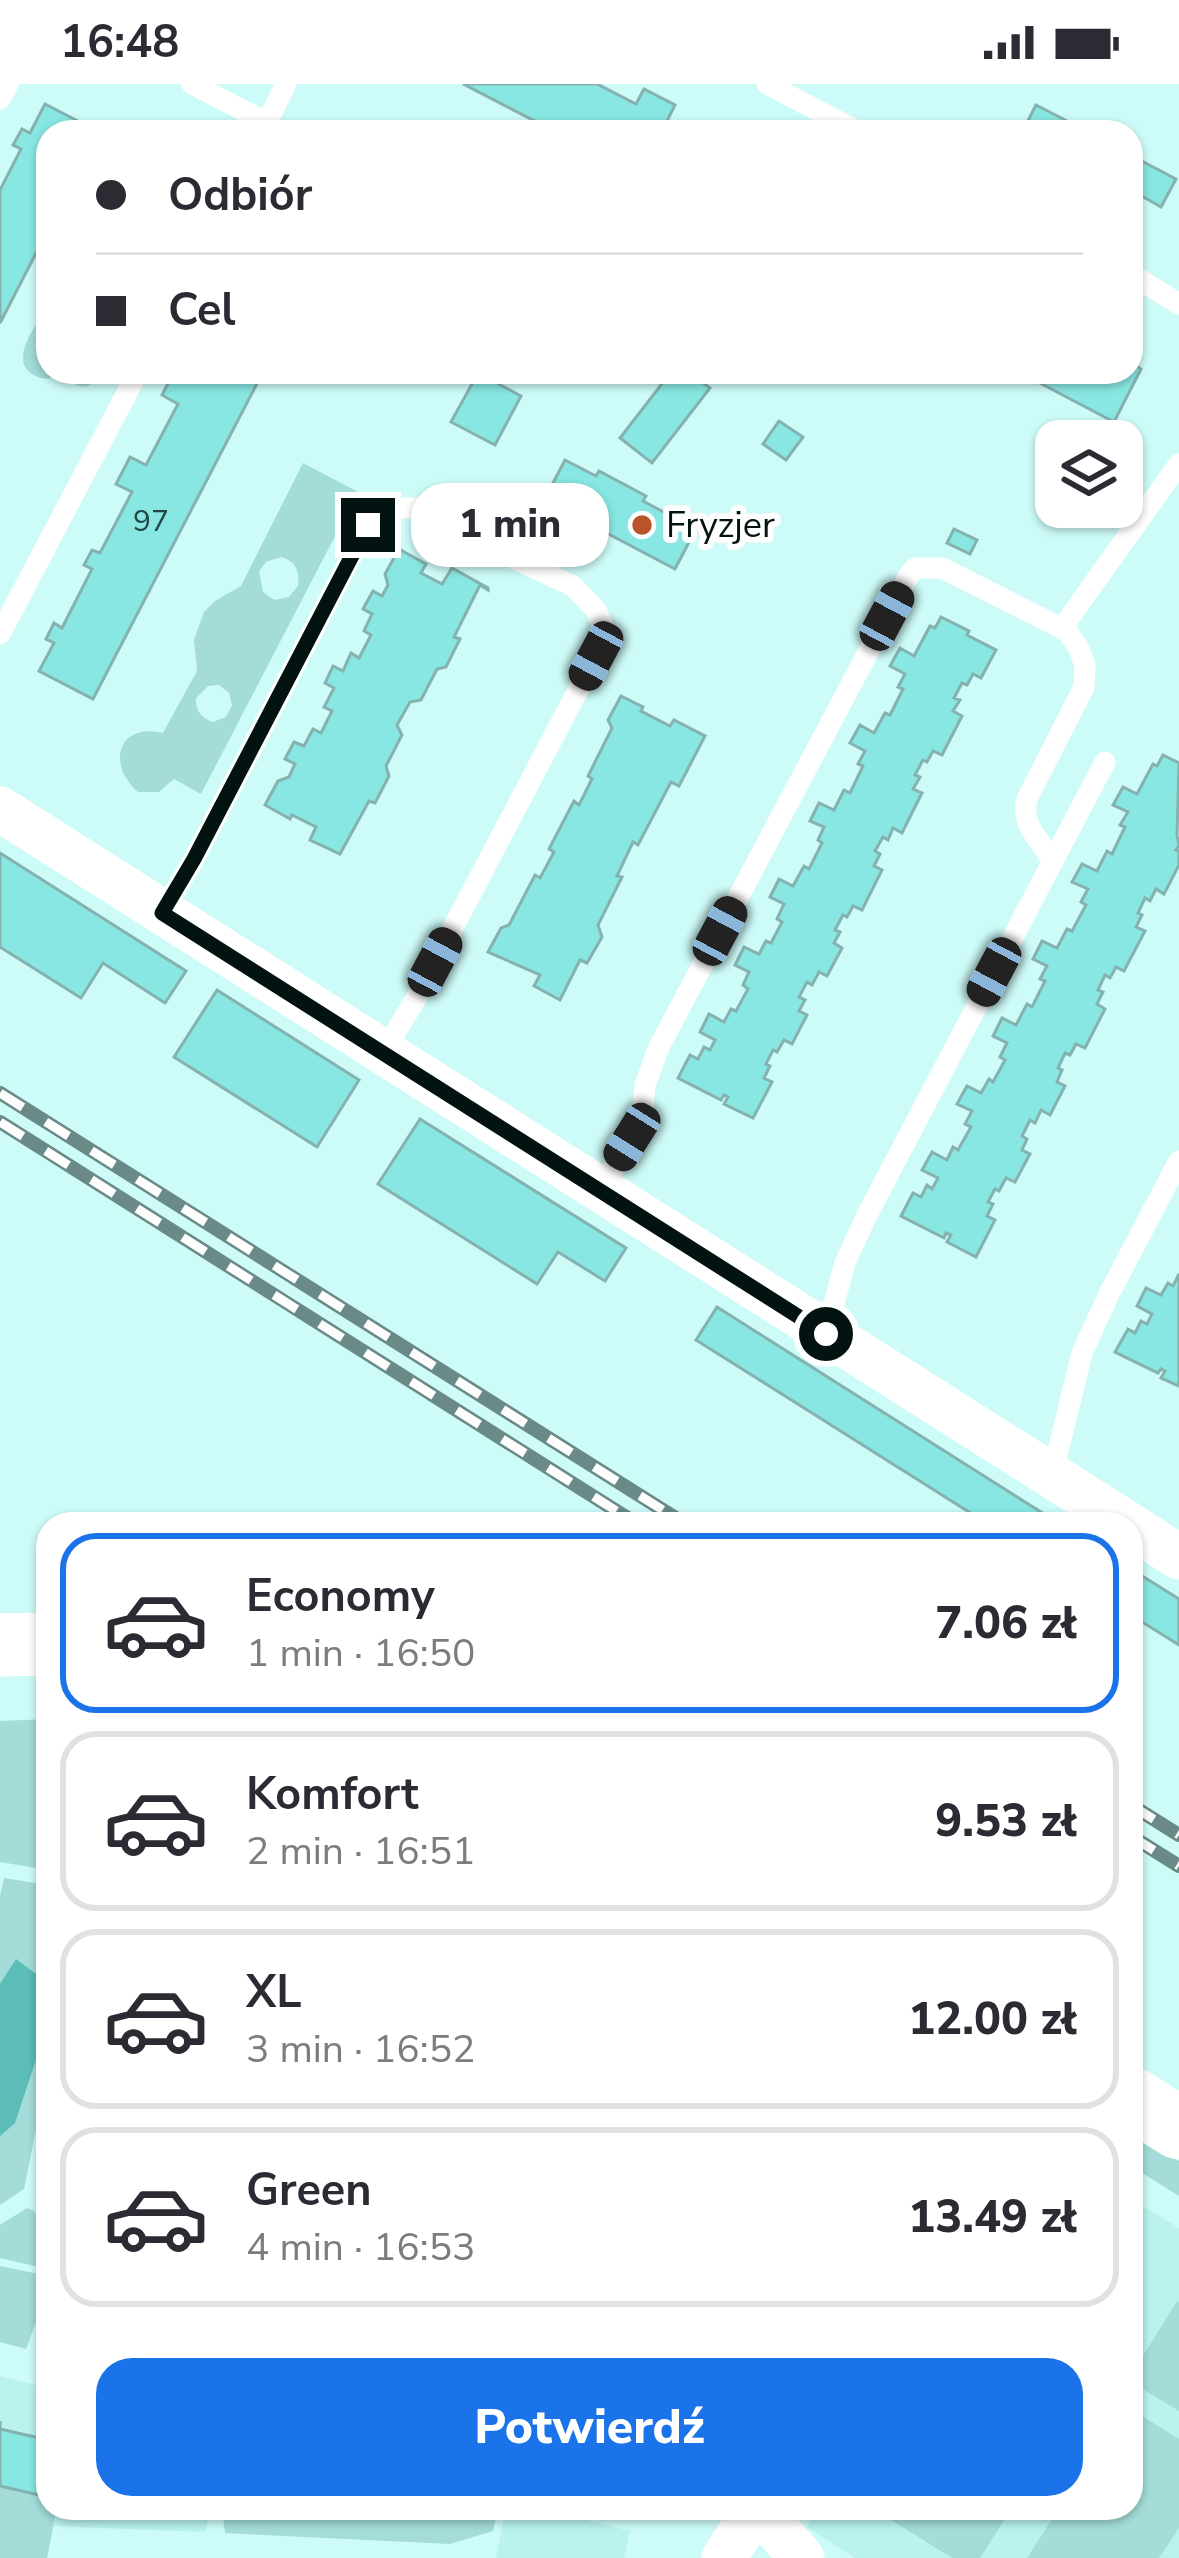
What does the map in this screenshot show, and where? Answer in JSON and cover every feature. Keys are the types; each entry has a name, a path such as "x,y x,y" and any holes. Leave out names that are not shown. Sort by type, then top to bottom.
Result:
{"street":[{"path":"0,809 1109,1512"},
{"path":"1143,1534 1179,1556"},
{"path":"0,1645 36,1644"},
{"path":"1143,2106 1179,2128"},
{"path":"724,2558 749,2520"},
{"path":"768,2520 802,2558"}],"lane":[{"path":"0,99 8,84"},
{"path":"192,84 260,120"},
{"path":"268,120 286,84"},
{"path":"766,84 836,120"},
{"path":"1143,282 1179,304"},
{"path":"0,634 131,384"},
{"path":"1062,628 1179,464"},
{"path":"162,913 368,525 380,514 393,508 418,508 455,531 573,586 596,610 602,624 596,656 383,1053"},
{"path":"599,1191 642,1119 644,1085 659,1046 916,568 942,568 1062,628 1078,647 1085,680 1024,812 1025,823 1052,861"},
{"path":"826,1334 845,1263 866,1217 1105,762"},
{"path":"1052,1476 1082,1354 1179,1161"}],"shaded area":[{"path":"36,325 36,376 25,365 25,346"},
{"path":"303,463 358,492 201,794 174,779 159,792 138,792 122,769 122,748 136,734 163,733 197,671 194,640 204,612 241,586","holes":["281,557 296,568 298,586 289,597 274,600 263,592 259,571 266,562","219,685 229,693 232,705 226,717 213,722 200,713 196,698 208,686"]},
{"path":"36,1720 36,1868 0,1862 0,1721"},
{"path":"4,1878 36,1883 36,2130 24,2189 0,2205 0,1896"},
{"path":"16,1959 36,1974 36,2059 15,2123 0,2136 0,1984"},
{"path":"1143,2138 1179,2161 1179,2196 1143,2174"},
{"path":"1143,2206 1179,2228 1179,2558 855,2558 807,2527 811,2520 1143,2520"},
{"path":"27,2208 34,2211 36,2266 0,2258 0,2225"},
{"path":"0,2266 36,2274 36,2322 26,2349 0,2342"},
{"path":"1179,2302 1179,2411 1143,2389 1143,2356"},
{"path":"0,2376 36,2385 36,2494 0,2486"},
{"path":"1143,2416 1179,2439 1179,2528 1159,2558 1027,2558 1051,2520 1143,2520"},
{"path":"0,2486 36,2494 36,2520 55,2520 47,2558 0,2558"},
{"path":"55,2520 208,2520 205,2532 54,2526"},
{"path":"223,2520 495,2520 493,2531 450,2544 225,2533"},
{"path":"504,2520 585,2520 630,2531 624,2558 496,2558"},
{"path":"891,2520 1004,2520 980,2558 952,2558"}],"building":[{"path":"463,84 597,84 636,104 644,89 675,105 668,120 533,120"},
{"path":"45,104 76,120 37,120"},
{"path":"1036,105 1065,120 1028,120"},
{"path":"36,121 36,253 0,323 0,190 21,149 13,145 22,129 30,133"},
{"path":"1143,162 1176,179 1161,207 1143,197"},
{"path":"168,384 257,384 93,699 39,671 54,643 46,639 54,623 62,628 92,569 84,565 92,550 100,553 132,492 116,484 130,457 146,465 178,404 162,395"},
{"path":"472,384 499,384 521,396 495,445 451,422"},
{"path":"662,384 710,388 652,463 620,438"},
{"path":"1042,384 1133,384 1115,420 1110,420"},
{"path":"779,421 803,437 786,460 763,444"},
{"path":"565,460 596,476 599,471 646,496 643,501 698,525 675,569 544,500"},
{"path":"954,529 977,540 970,554 947,543"},
{"path":"399,549 426,564 421,573 442,584 452,568 488,588 488,590 480,585 454,637 460,639 446,667 437,669 421,700 410,702 397,725 402,735 386,766 389,776 375,803 369,801 340,854 310,840 316,827 265,805 278,781 289,777 295,764 285,759 294,742 304,746 313,729 321,733 332,711 324,707 334,688 325,683 333,666 343,671 351,653 359,658 371,635 364,631 372,614 363,609 373,591 382,596 388,585 385,574"},
{"path":"941,617 996,650 981,678 973,674 954,698 960,700 953,711 962,716 942,755 933,751 915,775 920,777 913,789 922,793 902,833 893,828 875,851 880,854 874,866 882,870 862,910 853,906 835,930 840,932 834,943 842,948 827,976 819,972 799,997 805,1000 799,1011 807,1015 792,1044 784,1040 777,1052 773,1050 764,1078 772,1082 753,1118 724,1104 728,1097 721,1100 678,1078 690,1055 698,1059 715,1040 700,1032 709,1014 724,1022 748,989 743,985 749,972 735,965 744,947 759,954 782,922 777,919 784,904 770,897 779,879 793,886 804,866 809,869 822,843 818,840 824,827 810,821 819,803 834,810 844,790 850,793 865,751 850,743 860,725 874,733 885,713 890,715 903,689 898,687 905,674 890,666 900,648 914,656 930,626 935,628"},
{"path":"621,696 670,726 674,720 705,736 679,786 671,782 638,845 633,842 598,925 602,937 587,963 580,960 560,1000 534,986 540,975 488,952 501,928 509,925 535,875 540,878 574,801 579,805"},
{"path":"1163,755 1179,763 1179,865 1164,894 1156,889 1150,901 1145,898 1136,927 1145,931 1124,971 1116,967 1110,978 1105,975 1097,1004 1105,1009 1085,1048 1076,1044 1070,1055 1065,1053 1057,1082 1065,1086 1050,1115 1041,1110 1035,1123 1030,1120 1022,1136 1027,1139 1022,1150 1030,1154 1015,1182 1006,1178 988,1202 993,1204 987,1216 995,1220 976,1257 947,1242 951,1235 946,1233 944,1238 901,1216 913,1193 921,1197 938,1178 922,1170 932,1152 947,1160 971,1127 965,1124 972,1111 957,1104 967,1086 981,1093 989,1079 993,1082 1005,1060 1000,1057 1007,1043 993,1036 1002,1018 1016,1025 1027,1004 1032,1007 1045,981 1040,979 1047,966 1033,959 1042,941 1057,948 1086,905 1081,902 1088,889 1072,882 1082,864 1097,871 1107,851 1112,854 1128,812 1113,805 1123,787 1137,794"},
{"path":"0,853 186,971 165,1003 103,963 81,998 0,947"},
{"path":"217,990 359,1080 317,1147 174,1057"},
{"path":"420,1119 626,1248 605,1281 558,1252 537,1284 378,1184"},
{"path":"1179,1274 1179,1386 1161,1378 1165,1371 1158,1373 1115,1352 1128,1329 1135,1333 1152,1314 1137,1306 1146,1288 1161,1295"},
{"path":"717,1307 1041,1512 969,1512 696,1340"},
{"path":"1143,1576 1179,1599 1179,1645 1143,1622"},
{"path":"0,2429 36,2437 36,2494 0,2486"}],"railway":[{"path":"0,1093 666,1512"},
{"path":"0,1122 618,1512"},
{"path":"1143,1812 1179,1835"},
{"path":"1143,1844 1179,1866"}],"place":[{"name":"Fryzjer","path":"642,525"}],"route":[{"path":"368,525 162,913 826,1334"}]}
